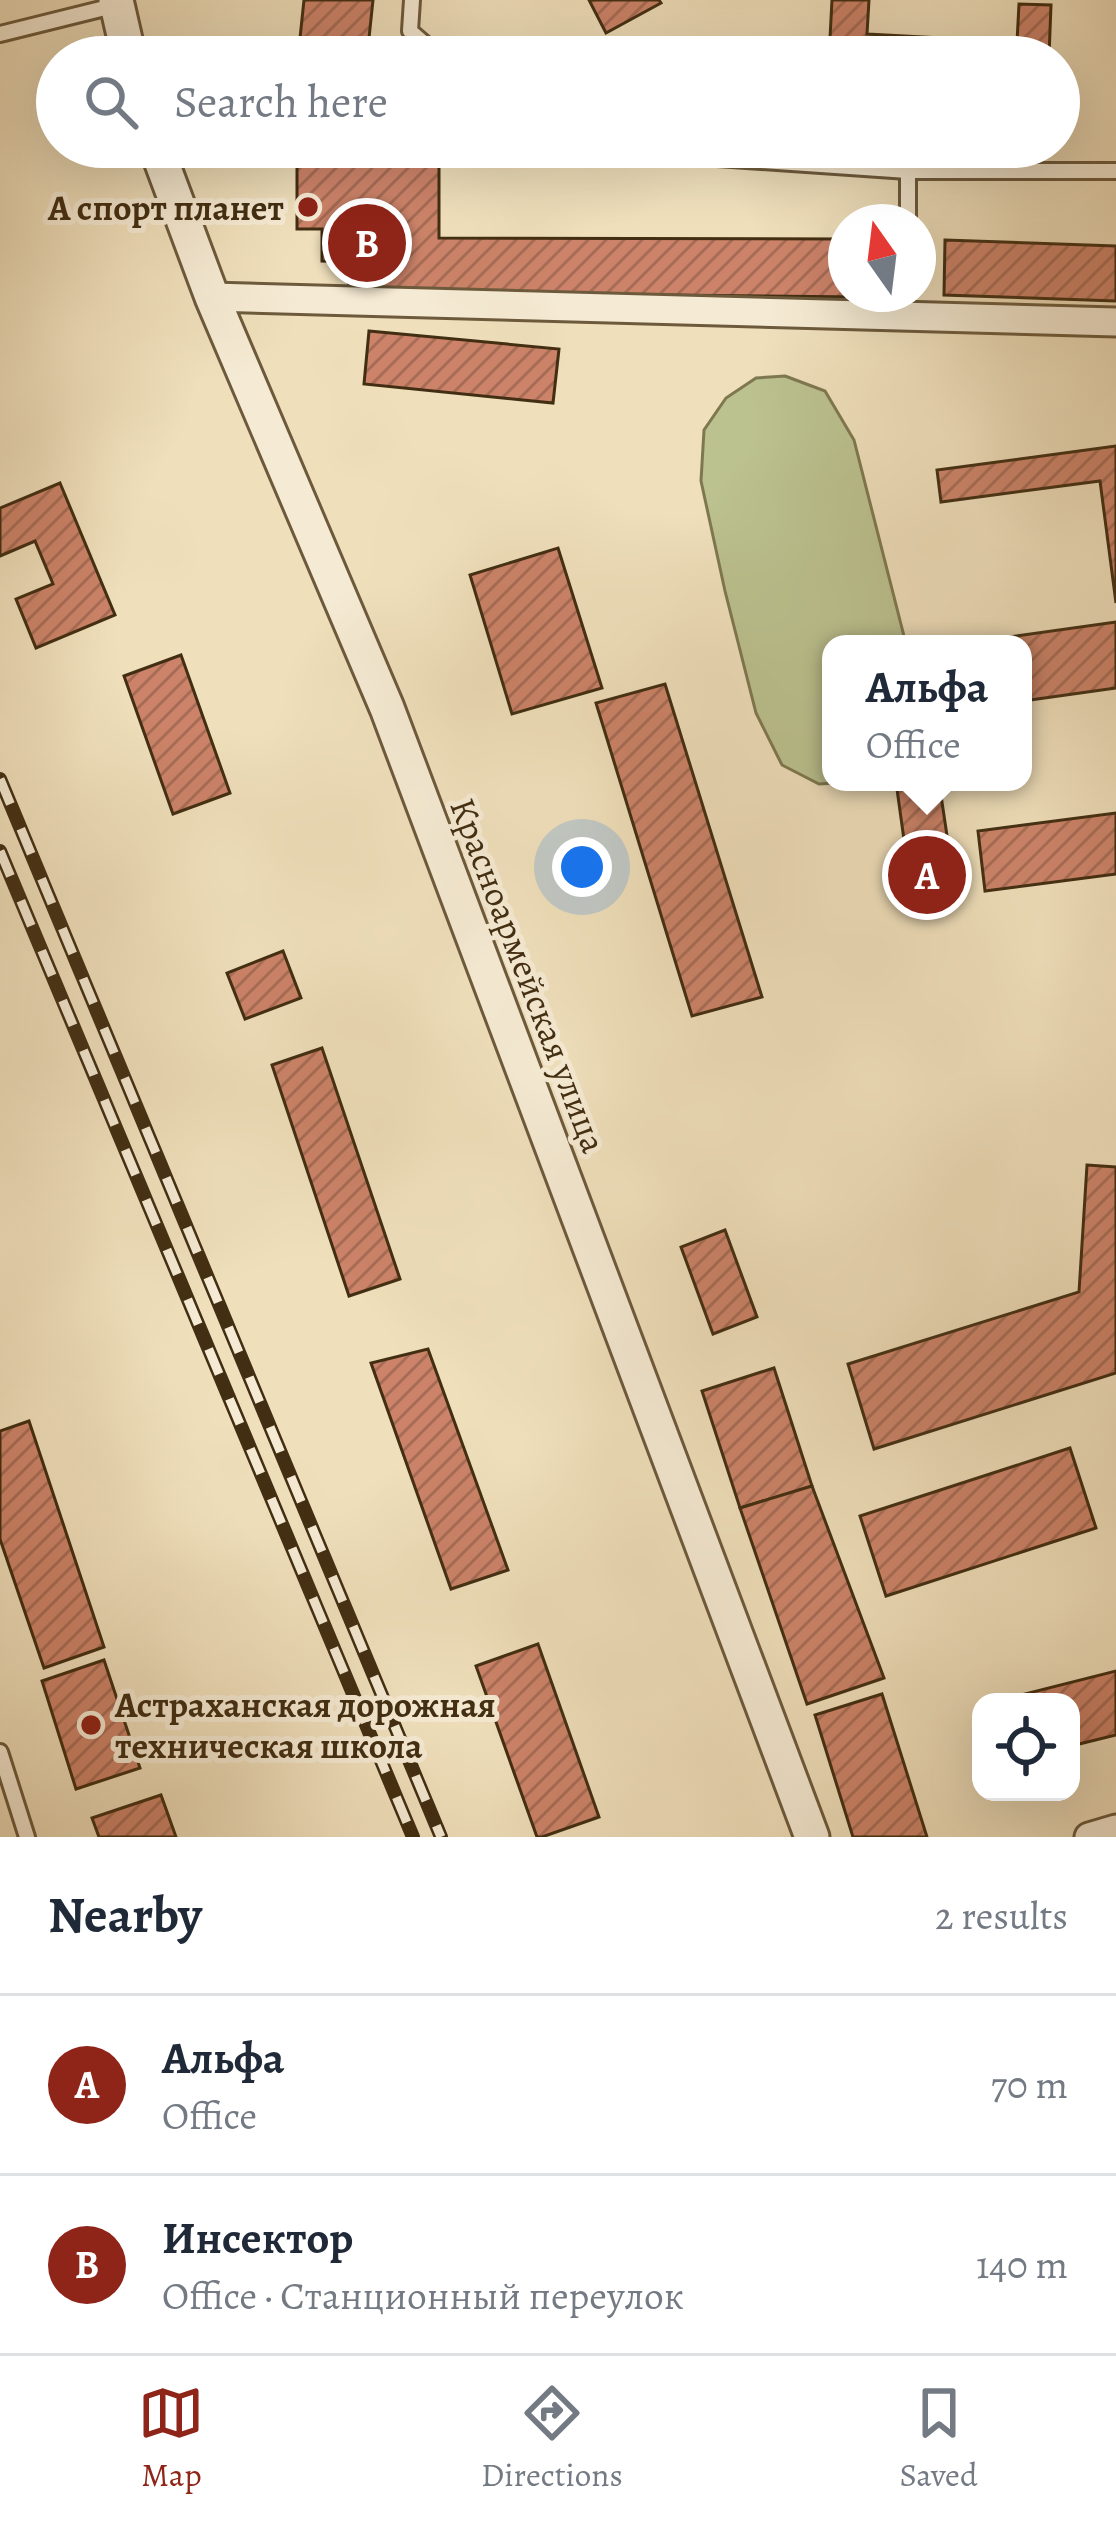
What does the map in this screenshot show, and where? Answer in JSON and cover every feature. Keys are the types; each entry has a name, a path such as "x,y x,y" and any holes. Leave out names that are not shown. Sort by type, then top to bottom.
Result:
{"street":[{"path":"117,2 124,36"},
{"name":"Красноармейская улица","path":"164,168 212,297 387,708 812,1837"},
{"path":"212,297 828,304"},
{"path":"936,307 1116,322"},
{"path":"1089,1837 1116,1829"}],"lane":[{"path":"412,0 410,32 415,36"},
{"path":"0,34 117,2"},
{"path":"877,168 1116,171"},
{"path":"908,170 908,204"},
{"path":"0,1753 27,1837"}],"green space":[{"path":"785,376 825,391 854,440 904,635 822,635 822,784 782,765 756,713 701,481 704,430 726,398 756,378"}],"building":[{"path":"304,0 373,0 369,36 300,36"},
{"path":"589,0 659,0 661,3 606,33"},
{"path":"832,0 869,0 867,34 904,36 830,36"},
{"path":"1019,4 1051,5 1050,36 1017,36"},
{"path":"297,168 439,168 439,238 828,239 828,297 349,292 348,262 322,261 322,229 297,229"},
{"path":"945,240 1116,246 1116,301 944,295"},
{"path":"369,331 559,349 553,403 364,384"},
{"path":"1116,446 1116,603 1100,481 941,502 937,470"},
{"path":"60,483 115,615 36,648 16,599 53,584 35,541 0,556 0,508"},
{"path":"558,548 602,688 512,714 470,575"},
{"path":"1116,622 1116,688 1032,700 1032,635 1024,635"},
{"path":"181,655 230,793 173,814 124,676"},
{"path":"665,684 762,997 692,1016 596,703"},
{"path":"897,791 940,791 953,876 910,883"},
{"path":"1116,813 1116,874 985,891 978,831"},
{"path":"283,951 301,998 245,1019 227,973"},
{"path":"322,1048 400,1279 349,1296 272,1065"},
{"path":"1087,1165 1116,1167 1116,1373 874,1449 848,1364 1079,1292"},
{"path":"725,1230 757,1317 713,1334 681,1247"},
{"path":"428,1349 508,1570 451,1589 371,1363"},
{"path":"774,1368 812,1486 740,1508 702,1391"},
{"path":"29,1421 104,1647 44,1668 0,1539 0,1431"},
{"path":"1070,1448 1096,1528 886,1596 860,1516"},
{"path":"812,1486 884,1678 807,1704 740,1508"},
{"path":"538,1644 599,1817 542,1837 537,1837 476,1666"},
{"name":"Астраханская дорожная техническая школа","path":"104,1660 140,1768 76,1789 42,1681"},
{"path":"1116,1671 1116,1735 1080,1744 1080,1693 1029,1693"},
{"path":"882,1694 927,1837 853,1837 815,1715"},
{"path":"161,1795 176,1837 99,1837 92,1818"}],"railway":[{"path":"0,779 441,1837"},
{"path":"0,851 413,1837"}],"place":[{"name":"А спорт планет","path":"308,207"},
{"name":"Инсектор","path":"367,243"},
{"name":"Альфа","path":"927,875"},
{"name":"Астраханская дорожная техническая школа","path":"91,1725"}]}
